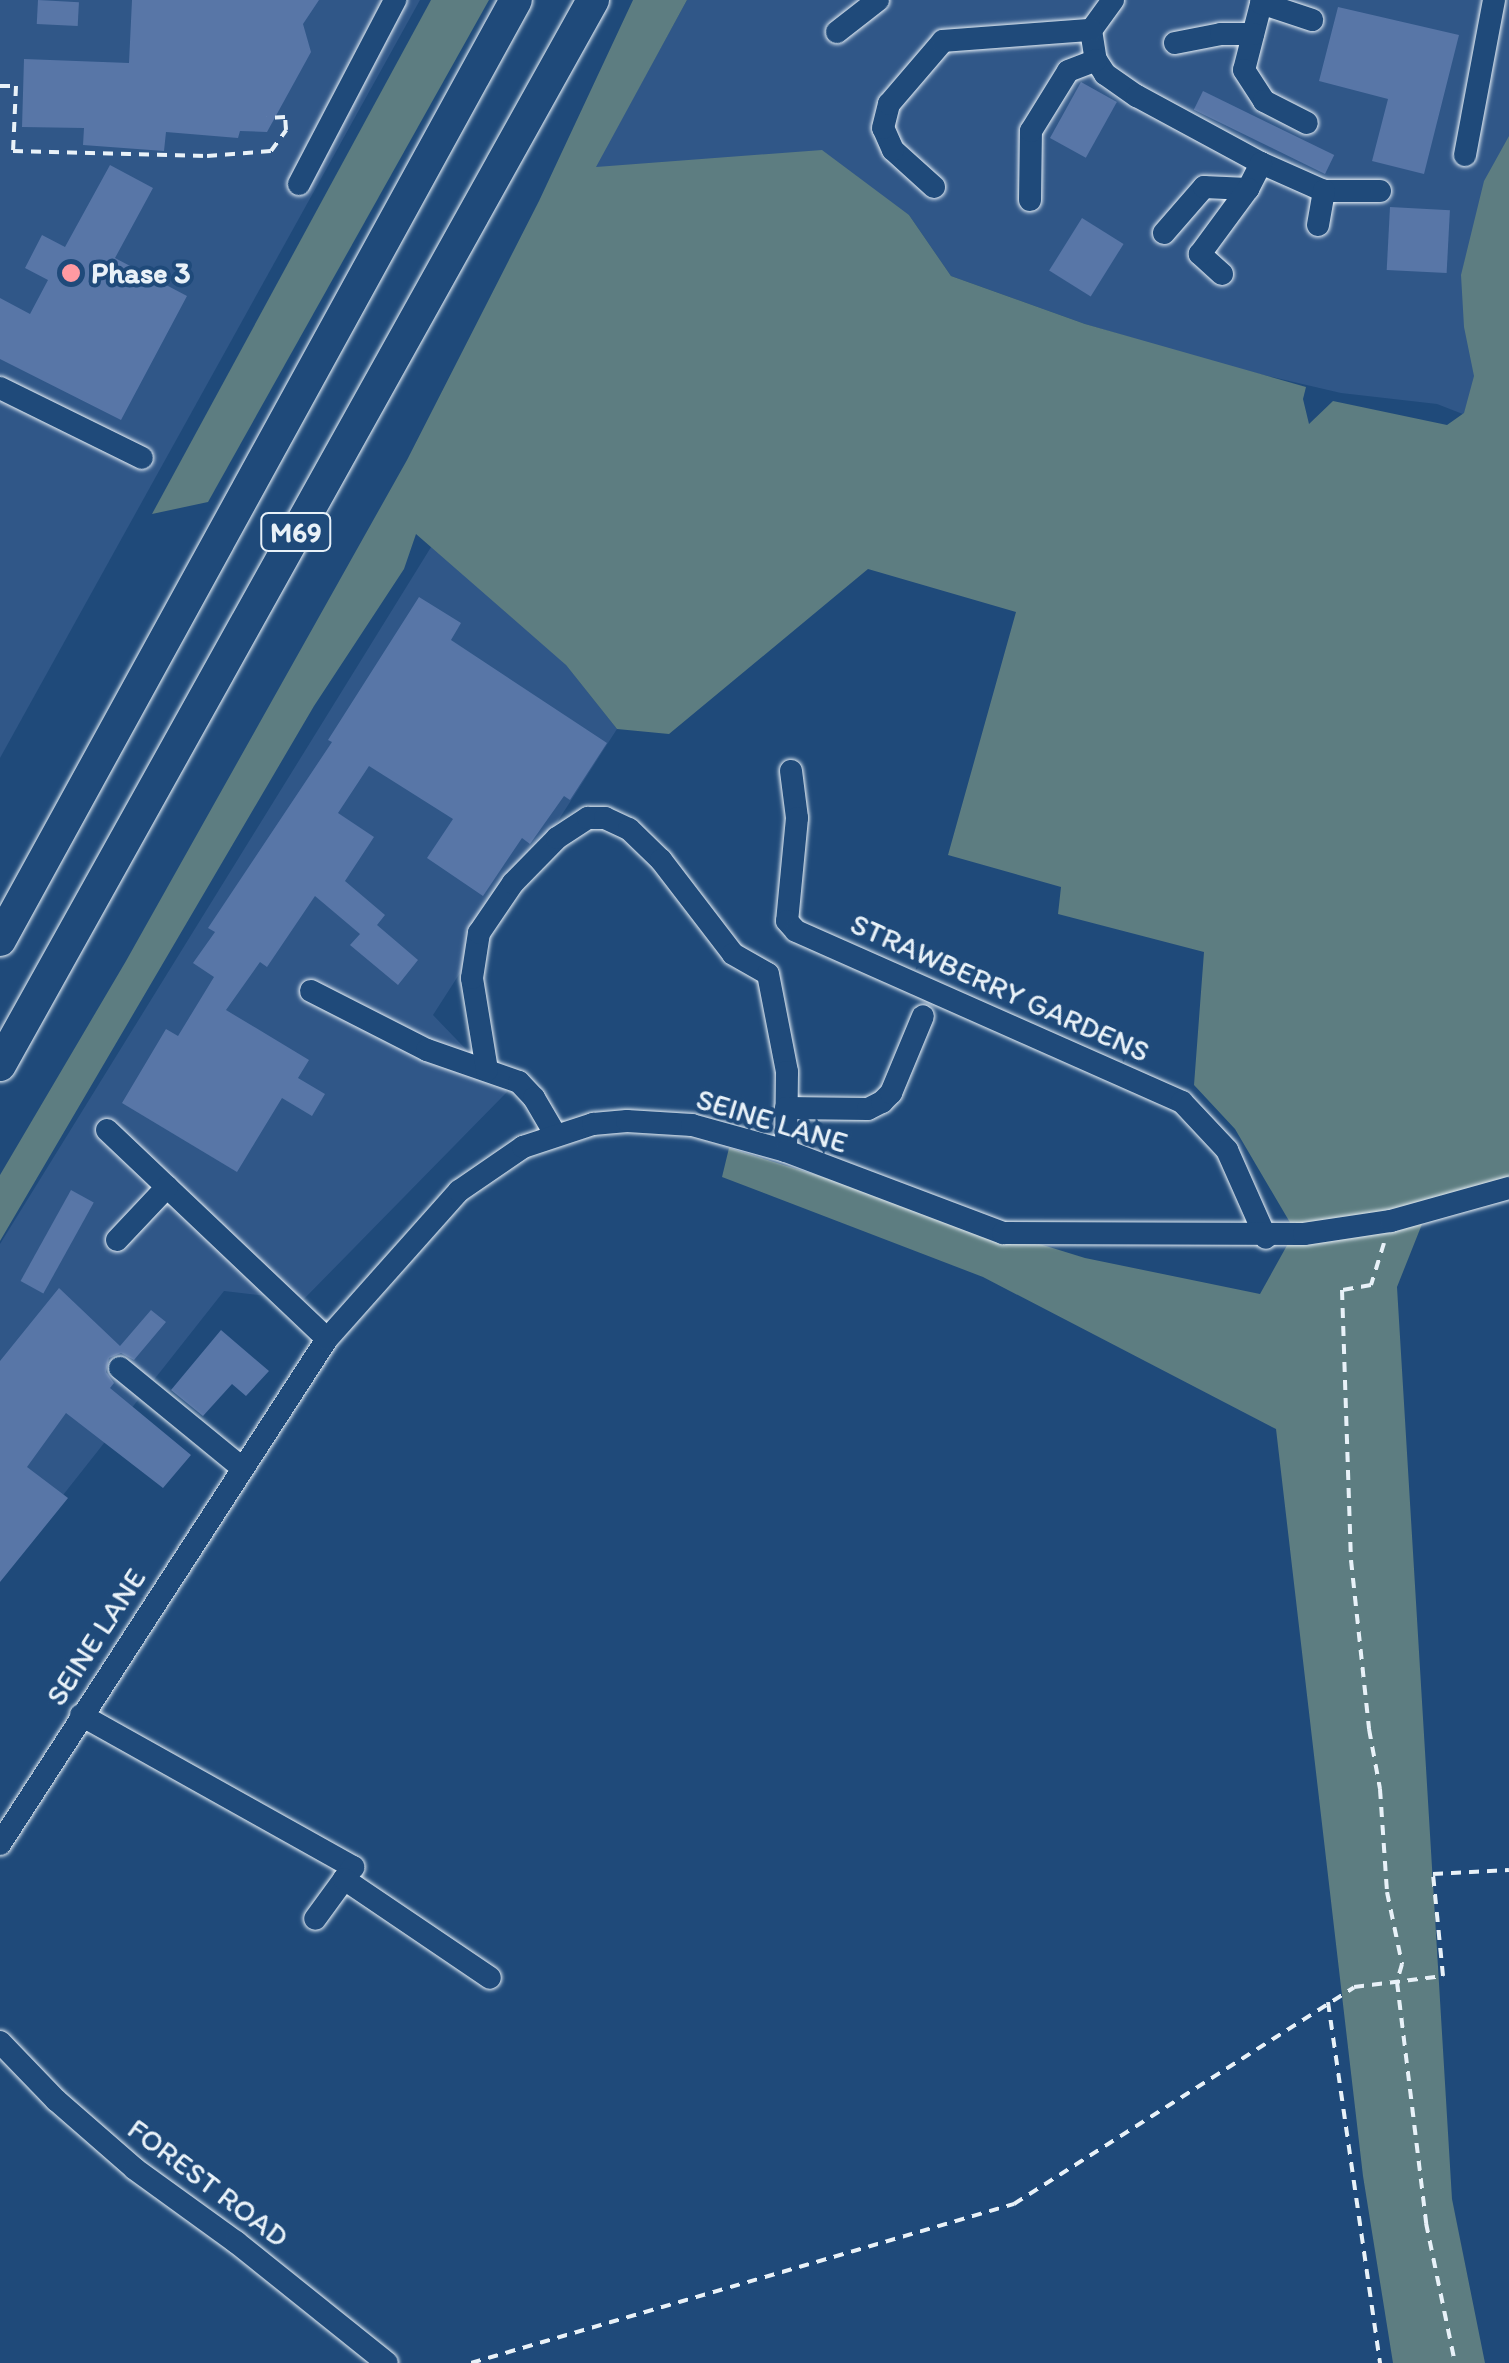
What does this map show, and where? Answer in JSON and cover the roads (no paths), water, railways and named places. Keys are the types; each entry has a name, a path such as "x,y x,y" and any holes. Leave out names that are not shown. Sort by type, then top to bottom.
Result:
{"highway":[{"name":"M69","path":"0,940 516,0"},
{"name":"M69","path":"0,1065 592,0"}],"street":[{"path":"300,184 395,0"},
{"path":"837,32 878,0"},
{"path":"1113,0 1091,30 1096,60 1105,74 1137,96 1261,163 1324,191 1380,191"},
{"path":"1306,123 1264,101 1244,70 1262,2 1312,20"},
{"path":"1466,155 1499,3"},
{"path":"934,187 893,150 883,128 889,104 943,41 1091,30"},
{"path":"1175,44 1222,34 1254,34"},
{"path":"1030,200 1032,130 1068,71 1096,60"},
{"path":"1222,274 1200,254 1248,189 1261,163"},
{"path":"1164,234 1204,187 1248,189"},
{"path":"1318,225 1324,191"},
{"path":"0,388 142,458"},
{"name":"STRAWBERRY GARDENS","path":"790,771 797,818 787,921 796,931 1182,1102 1227,1150 1266,1238"},
{"path":"487,1070 472,978 479,933 513,883 557,838 588,818 605,818 629,829 661,860 733,954 768,974 786,1072 786,1151"},
{"path":"311,991 427,1050 487,1070 527,1089 555,1134"},
{"path":"786,1108 868,1108 882,1102 891,1092 923,1016"},
{"name":"SEINE LANE","path":"0,1844 240,1467 327,1339 459,1191 523,1148 555,1134 594,1124 692,1125 786,1151 1003,1234 1266,1238 1383,1222 1509,1188"},
{"path":"107,1130 327,1339"},
{"path":"117,1240 167,1187"},
{"path":"120,1368 240,1467"},
{"path":"81,1715 353,1867 315,1919"},
{"path":"344,1879 490,1978"},
{"name":"FOREST ROAD","path":"0,2042 56,2100 136,2169 236,2242 387,2363"}],"place":[{"name":"Phase 3","path":"71,273"}]}
